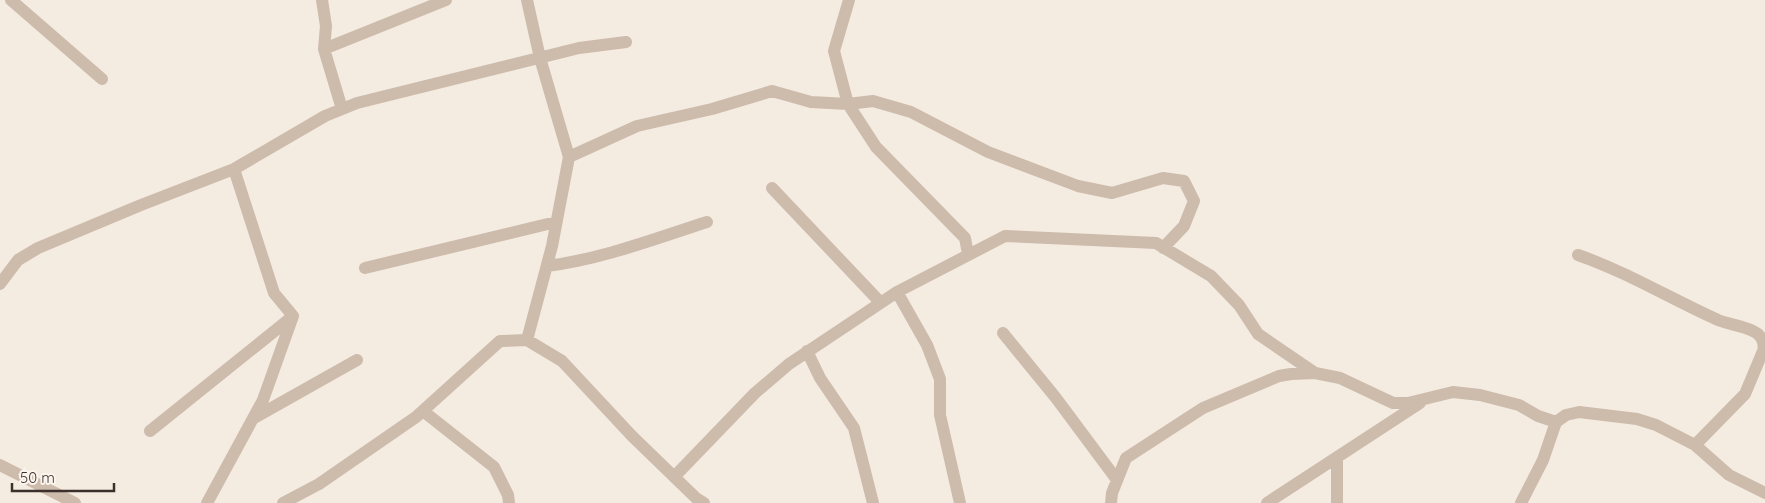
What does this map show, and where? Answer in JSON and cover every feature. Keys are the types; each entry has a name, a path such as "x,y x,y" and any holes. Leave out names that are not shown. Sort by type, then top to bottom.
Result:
{"street":[{"path":"11,0 102,79"},
{"path":"322,0 326,26 324,49 342,109"},
{"path":"324,49 446,0"},
{"path":"527,0 540,58 569,157 547,266 527,340"},
{"path":"849,0 834,51 848,104 876,147 965,238 968,254"},
{"path":"0,284 18,260 38,248 234,169 325,116 357,103 579,48 626,42"},
{"path":"569,157 636,126 712,109 772,91 811,102 848,104 873,101 911,112 988,152 1078,186 1112,194 1163,178 1184,181 1194,201 1184,226 1164,248"},
{"path":"234,169 274,293 293,316"},
{"path":"772,188 880,302"},
{"path":"365,268 556,222"},
{"path":"547,266 573,262 626,249 707,222"},
{"path":"674,477 754,393 807,351 897,292 1005,236 1156,243 1211,276 1239,305 1258,334 1315,373"},
{"path":"1578,256 1611,266 1684,305 1753,331 1762,339 1763,351 1745,394 1695,445"},
{"path":"897,292 927,345 940,379 940,415 960,503"},
{"path":"207,503 263,400 293,316"},
{"path":"150,431 293,316"},
{"path":"1003,333 1056,398 1117,480"},
{"path":"283,503 319,484 423,411 479,357 500,341 527,340 562,361 632,436 704,503"},
{"path":"807,351 820,378 854,428 873,503"},
{"path":"254,418 357,360"},
{"path":"1111,503 1112,493 1126,458 1203,408 1279,376 1315,373 1345,379 1386,401 1408,403 1453,392 1480,395 1510,402 1556,422"},
{"path":"1267,503 1425,400"},
{"path":"423,411 494,467 508,495 509,503"},
{"path":"1520,503 1543,460 1556,422 1566,415 1579,412 1637,419 1656,425 1695,445 1725,472 1765,493"},
{"path":"1337,457 1337,503"},
{"path":"0,465 75,503"}]}
